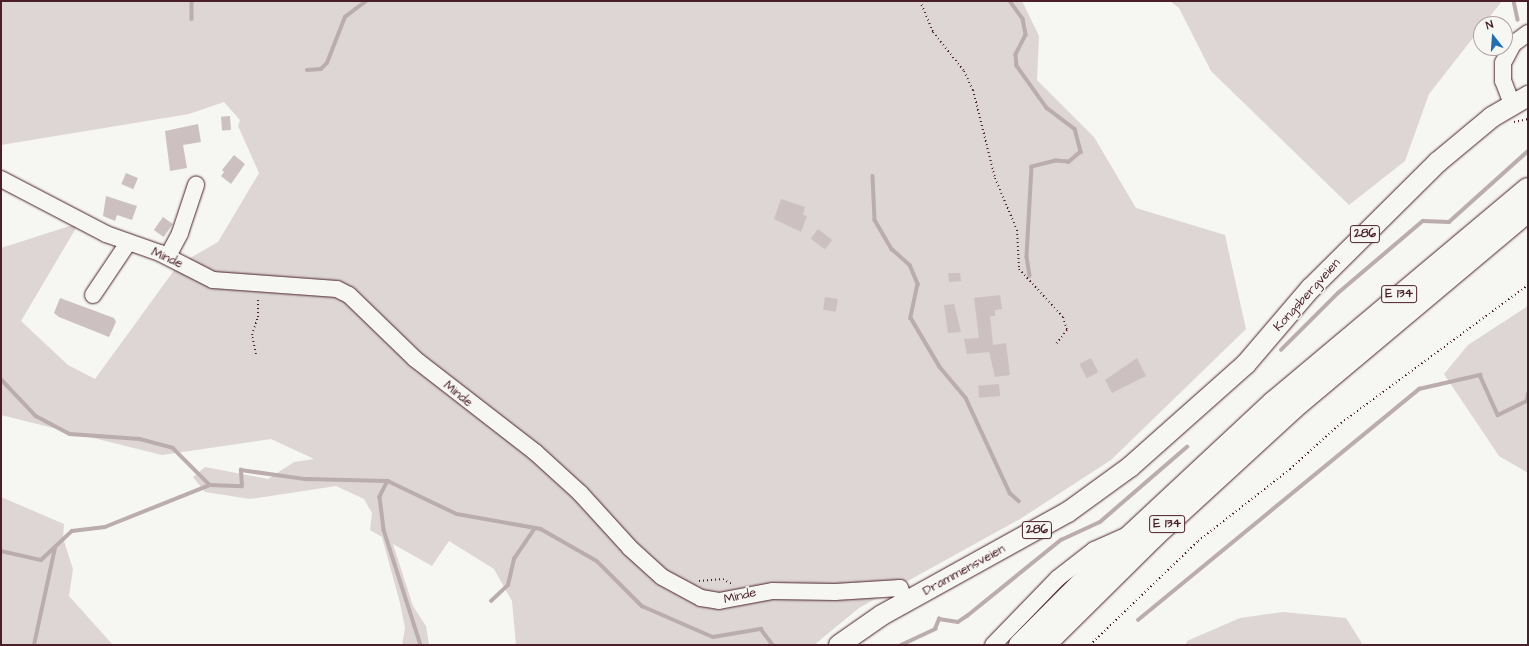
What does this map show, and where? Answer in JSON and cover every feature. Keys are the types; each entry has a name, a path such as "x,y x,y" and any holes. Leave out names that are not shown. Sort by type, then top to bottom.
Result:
{"highway":[{"name":"E 134","path":"1020,645 1133,533 1343,342 1528,190"},
{"name":"E 134","path":"1044,645 1154,536 1293,408 1528,211"}],"main road":[{"name":"Kongsbergveien","path":"1219,391 1311,288 1400,198 1467,136 1520,100"},
{"name":"Drammensveien","path":"839,645 903,595 1085,500 1130,468 1219,391"}],"street":[{"path":"1520,100 1503,81 1503,63 1513,44 1528,33"},
{"name":"Minde","path":"1,179 128,243 168,256 213,280 258,285 337,289 349,295 415,359 535,452 580,493 630,548 682,590 719,601 773,591 903,595"},
{"path":"168,256 180,233 196,185"},
{"path":"93,295 128,243"},
{"path":"993,645 1082,558 1133,533"}],"path":[{"path":"920,1 933,32 964,71 973,90 995,178 1017,230 1019,269 1063,317 1067,330 1056,344"},
{"path":"256,354 252,335 258,317 258,285"},
{"path":"1090,645 1198,541 1290,469 1357,410 1528,285"},
{"path":"682,590 707,579 724,579 736,586 741,596"}],"shaded area":[{"path":"1,1 1022,1 1039,36 1037,80 1094,137 1136,208 1225,235 1246,329 1111,460 1020,519 859,608 814,645 516,645 512,601 494,569 449,541 432,566 393,544 413,606 426,626 429,645 402,645 405,628 400,603 382,537 370,530 372,513 364,499 336,486 250,499 205,492 193,477 205,467 268,479 294,462 314,459 271,439 162,455 1,415 1,248 79,223 21,321 68,365 95,379 178,265 218,242 259,173 238,126 240,120 224,102 189,114 1,145"},
{"path":"1170,1 1502,1 1490,16 1473,16 1473,38 1429,94 1405,161 1349,205 1211,71 1179,8"},
{"path":"1528,306 1528,473 1499,456 1444,374 1468,345"},
{"path":"1,497 64,524 63,538 73,569 69,596 113,645 1,645"},
{"path":"1283,612 1346,618 1363,645 1186,645 1187,641 1240,618"}],"building":[{"path":"230,116 231,130 222,131 221,117"},
{"path":"198,124 201,142 183,145 187,168 170,171 165,131"},
{"path":"234,155 245,164 231,184 221,176 224,172 222,170"},
{"path":"126,173 138,178 133,189 121,184"},
{"path":"106,196 137,206 132,220 117,215 115,221 103,216"},
{"path":"781,199 805,207 803,215 807,216 801,232 774,219"},
{"path":"163,217 173,224 164,237 154,230"},
{"path":"818,229 832,240 825,250 811,238"},
{"path":"948,273 960,273 961,281 949,282"},
{"path":"1000,295 1002,309 995,310 995,316 990,316 993,345 1006,343 1010,375 995,377 989,352 967,354 964,339 979,338 974,298"},
{"path":"825,297 838,299 836,312 823,310"},
{"path":"60,298 114,318 116,322 109,337 59,317 54,313"},
{"path":"954,304 961,332 948,333 944,305"},
{"path":"1091,358 1098,372 1087,378 1079,364"},
{"path":"1137,358 1146,376 1112,393 1105,380"},
{"path":"999,384 1000,396 979,398 978,386"}],"waterway":[{"path":"192,1 192,19"},
{"path":"307,70 321,69 327,63 345,17 366,1"},
{"path":"1010,1 1023,19 1026,35 1016,55 1017,66 1047,108 1075,129 1081,152 1069,162 1056,161 1032,167 1027,257 1030,276"},
{"path":"1514,1 1518,20"},
{"path":"1281,350 1338,293 1423,221 1449,222 1528,151"},
{"path":"873,176 875,220 892,249 910,265 918,284 911,318 940,367 966,398 1010,493 1019,501"},
{"path":"1138,620 1419,389 1480,375 1498,415 1527,401 1528,394"},
{"path":"1,379 36,416 70,434 140,439 173,448 210,485 242,486 241,470 305,479 388,481 457,514 541,529 597,561 642,606 713,637 761,629 773,645"},
{"path":"901,645 935,629 939,619 958,622 967,616 1061,540 1100,522 1187,447"},
{"path":"388,481 380,497 384,530 421,645"},
{"path":"1,551 41,560 72,531 105,527 210,485"},
{"path":"491,601 508,585 514,559 535,528"},
{"path":"34,645 55,548"}]}
